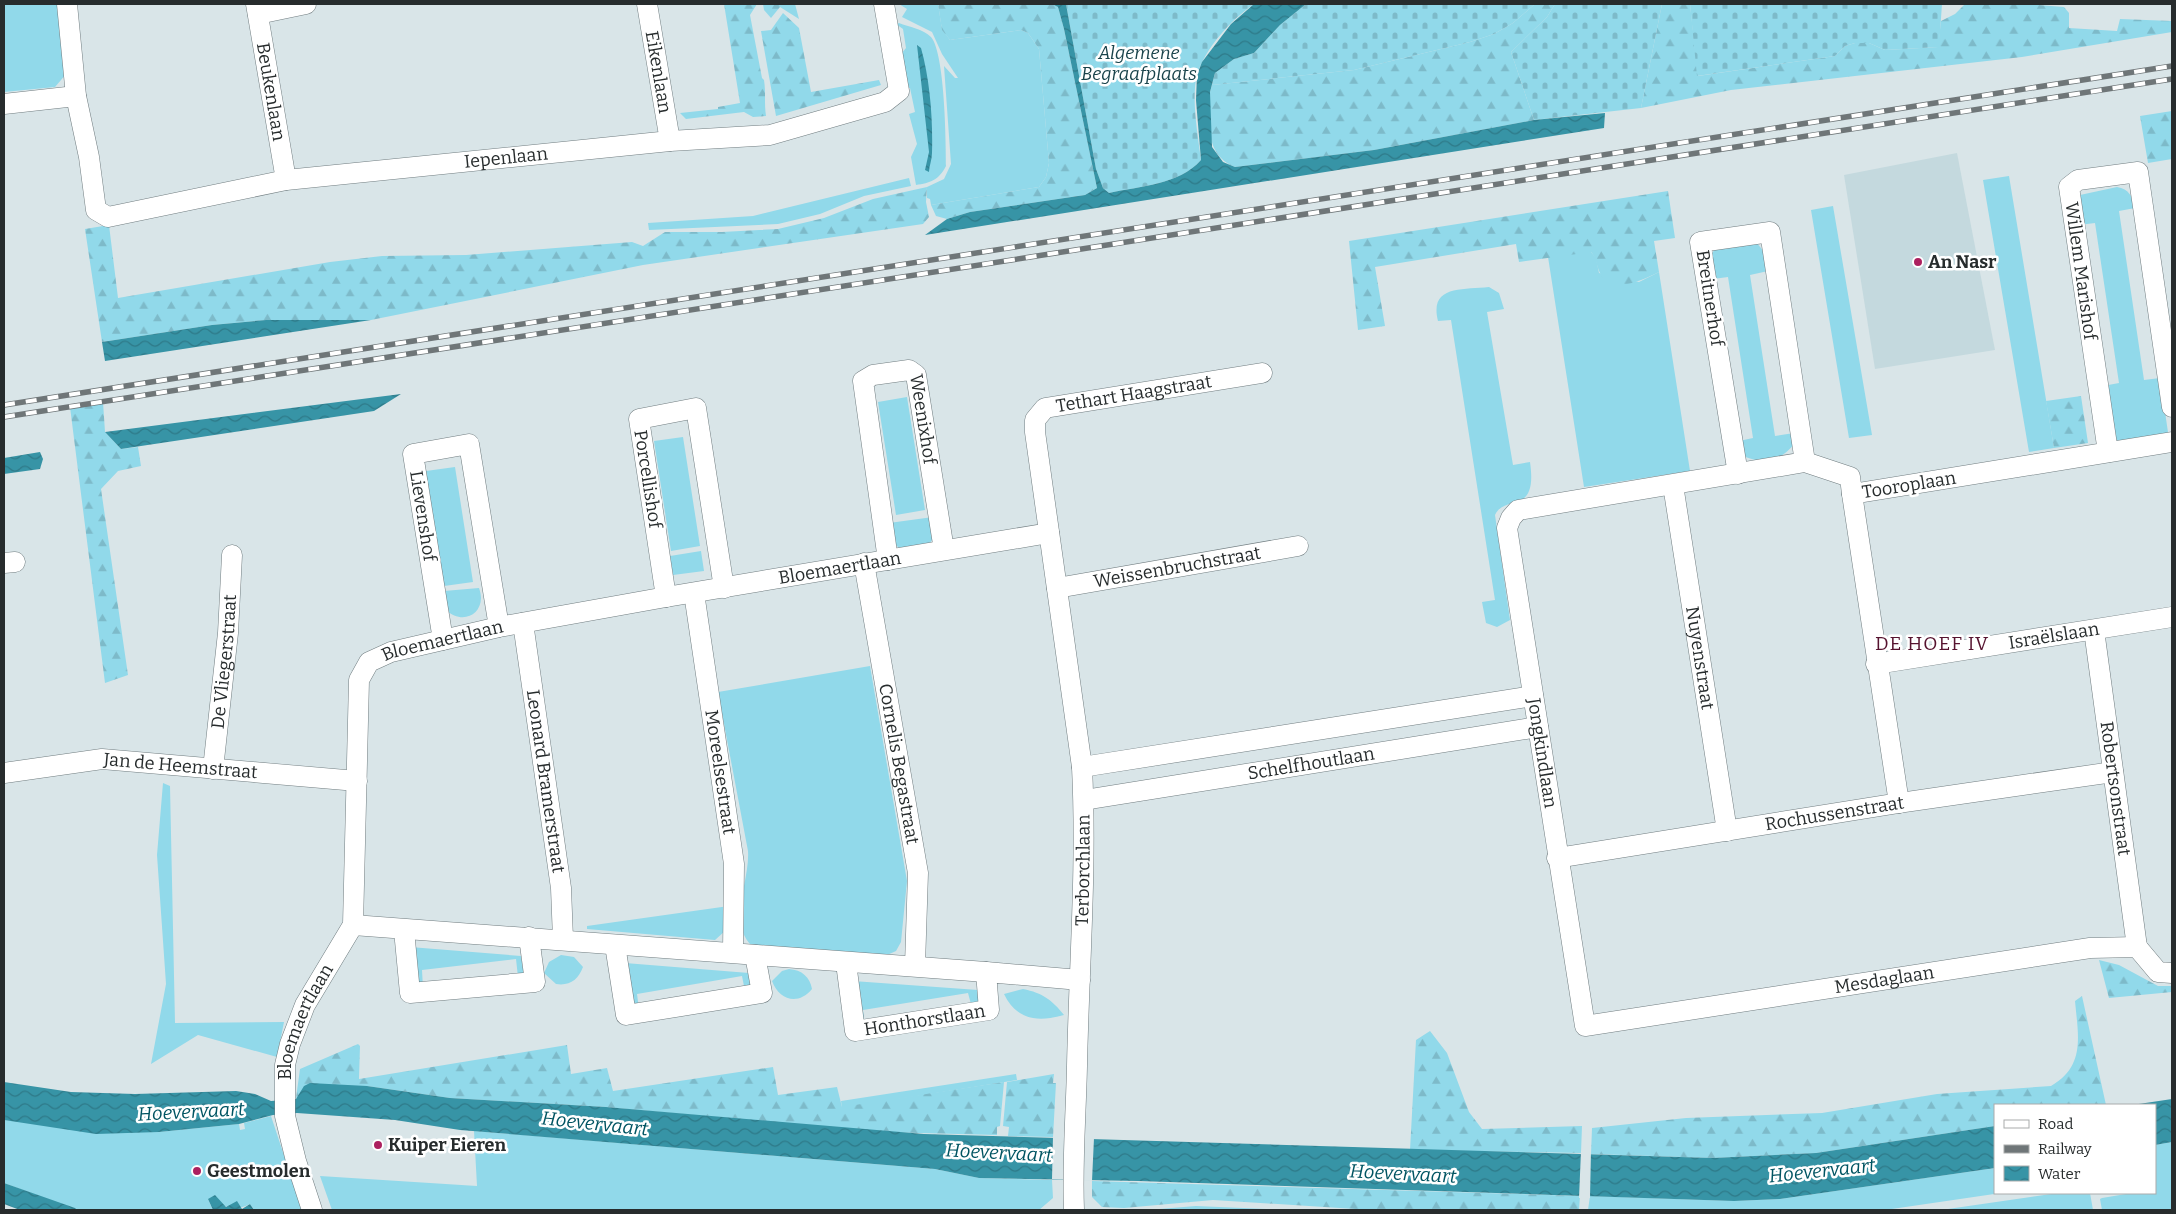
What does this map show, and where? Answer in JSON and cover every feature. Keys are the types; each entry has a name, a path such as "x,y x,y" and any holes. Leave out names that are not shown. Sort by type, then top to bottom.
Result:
{"street":[{"path":"4,104 76,96 67,4"},
{"path":"257,9 306,4"},
{"name":"Eikenlaan","path":"647,4 670,141"},
{"name":"Iepenlaan","path":"76,96 96,210 108,216 286,180 670,141 770,135 885,102 899,90 884,4"},
{"name":"Beukenlaan","path":"257,9 286,180"},
{"name":"Willem Marishof","path":"2108,452 2069,187 2078,180 2138,172 2172,407"},
{"name":"Breitnerhof","path":"1738,474 1700,242 1770,232 1805,462"},
{"name":"Weenixhof","path":"888,560 863,381 873,375 909,370 916,375 944,550"},
{"name":"Tethart Haagstraat","path":"1049,534 1035,432 1036,420 1045,408 1262,373"},
{"name":"Porcellishof","path":"666,597 639,419 696,408 724,588"},
{"name":"Tooroplaan","path":"1544,506 1805,462 1850,477 1852,494 2172,442"},
{"name":"Lievenshof","path":"443,640 413,454 469,444 499,628"},
{"name":"Nuyenstraat","path":"1673,485 1727,831"},
{"path":"1852,494 1876,664 1899,803"},
{"name":"Jongkindlaan","path":"1544,506 1518,510 1511,518 1507,528 1585,1026"},
{"name":"Bloemaertlaan","path":"312,1210 296,1161 285,1107 285,1065 290,1044 313,990 353,925 360,680 369,662 391,652 524,623 864,563 1049,534"},
{"name":"Terborchlaan","path":"1049,534 1082,767 1084,800 1074,1137 1074,1210"},
{"name":"Weissenbruchstraat","path":"1057,588 1298,546"},
{"name":"De Vliegerstraat","path":"213,770 228,633 232,555"},
{"name":"Cornelis Begastraat","path":"864,563 918,873 915,966"},
{"name":"Moreelsestraat","path":"694,593 734,864 733,952"},
{"name":"Israëlslaan","path":"1876,664 2172,617"},
{"name":"Leonard Bramerstraat","path":"524,623 561,888 562,939"},
{"name":"Robertsonstraat","path":"2094,630 2137,947"},
{"name":"Schelfhoutlaan","path":"1082,767 1533,696"},
{"name":"Schelfhoutlaan","path":"1084,800 1538,727"},
{"name":"Jan de Heemstraat","path":"4,773 102,759 357,781"},
{"name":"Rochussenstraat","path":"1558,858 1899,803 2113,772"},
{"path":"353,925 404,930 562,939 615,945 733,952 846,963 986,972"},
{"path":"404,930 410,993 535,982 528,937"},
{"path":"615,945 626,1015 762,993 755,955"},
{"path":"2137,947 2158,972 2172,973"},
{"name":"Mesdaglaan","path":"1585,1026 2090,948 2137,947"},
{"name":"Honthorstlaan","path":"846,963 855,1031 989,1010 986,972 1080,980"}],"shaded area":[{"name":"An Nasr","path":"1957,153 1995,350 1875,369 1844,175"}],"green space":[{"path":"4,4 61,4 67,73 55,87 4,92"},
{"path":"724,4 757,4 750,15 762,78 764,80 766,116 753,117 744,112 686,119 680,113 718,109 718,107 740,103"},
{"path":"763,4 795,4 799,19 780,7 771,18 764,10"},
{"path":"899,4 938,4 942,29 950,40 1021,30 1028,33 1039,49 1049,163 1046,177 1039,187 931,205 930,199 927,198 927,187 944,179 951,164 944,66 955,78 958,78 942,54 932,32 902,17 907,9"},
{"path":"938,4 1052,4 1058,7 1097,188 1085,195 970,212 947,219 936,216 931,205 1039,187 1046,177 1049,163 1039,49 1028,33 1021,30 950,40 942,30"},
{"name":"Algemene Begraafplaats","path":"1066,4 1254,4 1236,18 1220,35 1206,54 1197,75 1195,106 1201,160 1192,168 1170,180 1146,186 1109,193 1103,188 1096,169"},
{"name":"Algemene Begraafplaats","path":"1306,4 1535,4 1513,23 1494,34 1470,42 1354,70 1212,85 1215,73 1234,59 1254,53 1280,25"},
{"path":"1535,4 1555,4 1547,17 1511,52 1534,120 1374,150 1235,167 1218,154 1213,145 1209,125 1212,85 1354,70 1470,42 1494,34 1513,23"},
{"path":"1555,4 1662,4 1641,108 1534,120 1511,52 1547,17"},
{"path":"1662,4 1690,4 1698,76 1835,56 1845,46 1855,43 1869,43 1885,50 1938,47 1941,21 1955,14 1965,4 2025,4 2064,7 2069,13 2069,28 2117,31 2120,19 2172,21 2172,32 2022,57 1731,90 1641,108"},
{"path":"1690,4 1942,4 1939,47 1885,50 1869,43 1855,43 1845,46 1835,56 1697,76"},
{"path":"783,13 799,28 811,92 879,80 881,85 776,116 761,31 771,30"},
{"path":"899,23 920,30 931,37 936,46 942,79 946,166 934,180 916,185 911,157 917,144 909,114 915,112 910,88 907,88 901,54 906,48 903,29 896,24"},
{"path":"2172,111 2172,159 2148,163 2140,116"},
{"path":"2009,176 2054,448 2029,452 1983,180"},
{"path":"909,178 911,186 864,196 820,214 778,224 649,230 648,223 753,216"},
{"path":"927,187 926,202 929,217 923,224 643,265 371,320 266,320 212,325 102,342 85,229 109,225 118,298 330,262 382,256 466,255 632,242 643,246 665,232 722,232 778,229 824,218 873,199"},
{"path":"2117,187 2130,194 2135,208 2119,211 2144,380 2160,378 2169,439 2112,446 2103,386 2119,383 2095,223 2079,225 2080,195"},
{"path":"1668,191 1675,238 1654,241 1659,272 1636,282 1619,285 1611,284 1600,273 1591,252 1519,262 1516,244 1375,267 1385,326 1358,330 1349,241"},
{"path":"1833,206 1872,435 1849,438 1811,210"},
{"path":"1756,242 1765,253 1768,271 1750,275 1775,436 1794,433 1795,443 1777,458 1764,461 1741,455 1739,441 1753,438 1728,277 1713,279 1711,256 1714,250"},
{"path":"1585,251 1591,252 1596,258 1599,273 1639,282 1659,272 1690,471 1584,487 1548,257"},
{"path":"1489,287 1499,293 1504,309 1487,312 1513,465 1530,462 1531,479 1529,490 1525,497 1506,505 1495,515 1510,620 1497,627 1486,623 1482,602 1495,600 1451,320 1438,321 1436,309 1438,301 1443,295 1450,292"},
{"path":"2081,396 2088,443 2054,448 2046,401"},
{"path":"907,397 925,510 896,515 878,402"},
{"path":"103,402 105,432 121,449 138,447 141,466 118,471 101,489 128,675 105,683 70,407"},
{"path":"683,437 700,546 671,551 654,441"},
{"path":"455,467 473,582 444,586 426,471"},
{"path":"933,517 932,540 928,546 900,549 895,544 889,523"},
{"path":"701,551 704,571 673,575 670,556"},
{"path":"479,588 480,604 473,614 467,617 460,617 446,610 444,591"},
{"path":"870,666 907,881 901,942 896,951 887,955 752,946 745,936 740,914 748,863 748,851 718,692"},
{"path":"163,783 170,786 175,1023 284,1022 277,1057 198,1035 151,1064 166,984 157,855"},
{"path":"729,906 725,931 715,940 587,929 587,926"},
{"path":"410,947 521,956 524,976 518,977 516,959 422,970 423,988 415,989"},
{"path":"561,955 574,957 583,967 573,981 565,984 556,984 544,973 549,962"},
{"path":"2099,960 2119,965 2158,986 2172,986 2172,992 2109,998"},
{"path":"625,963 749,973 751,989 745,991 742,976 637,994 639,1009 632,1011"},
{"path":"789,969 801,973 811,985 812,989 801,998 795,999 784,996 779,993 772,981 782,971"},
{"path":"853,981 978,990 980,1007 972,1008 968,993 863,1010 865,1025"},
{"path":"1023,989 1046,998 1064,1015 1037,1019 1015,1010 1004,994"},
{"path":"2082,996 2106,1104 1994,1104 1994,1126 1816,1153 1713,1158 1591,1154 1592,1128 1686,1118 1822,1113 1937,1094 2051,1086 2070,1069 2075,1059 2078,1038 2075,1001"},
{"path":"1430,1031 1447,1053 1469,1112 1482,1129 1582,1126 1581,1153 1410,1150 1416,1040"},
{"path":"358,1044 360,1046 359,1079 567,1045 571,1074 607,1068 613,1091 773,1067 778,1095 837,1087 842,1107 1004,1082 1000,1126 997,1127 997,1135 880,1132 606,1107 450,1098 367,1086 296,1098 300,1069"},
{"path":"1016,1074 1017,1080 842,1108 841,1101"},
{"path":"1054,1074 1053,1083 1056,1083 1053,1137 1008,1136 1009,1127 1003,1126 1007,1082"},
{"path":"271,1116 302,1210 254,1210 250,1204 234,1208 208,1199 213,1210 77,1210 4,1183 4,1120 159,1132 239,1124 240,1130 245,1129 244,1123"},
{"path":"474,1131 935,1169 979,1178 1052,1180 1053,1198 1039,1210 332,1210 320,1176 477,1186"},
{"path":"2172,1142 2172,1210 2102,1210 2100,1199 2102,1198 2126,1194 2156,1194 2156,1145"},
{"path":"1994,1168 1994,1194 1885,1210 1588,1210 1590,1196 1734,1201 1780,1199"},
{"path":"1092,1181 1580,1196 1579,1210 1371,1210 1213,1200 1124,1208 1102,1207 1092,1197"},
{"path":"2051,1194 2090,1194 2093,1210 1941,1210"},
{"path":"1196,1206 1292,1210 1147,1210"}],"water":[{"path":"1052,4 1066,4 1096,169 1103,188 1109,193 1170,180 1182,175 1201,160 1196,100 1197,75 1202,62 1231,24 1254,4 1306,4 1280,25 1254,53 1234,59 1215,73 1210,92 1212,147 1223,162 1235,167 1374,150 1534,120 1605,113 1604,128 925,235 947,219 970,212 1085,195 1097,188 1064,29 1058,7"},
{"path":"917,45 921,48 924,60 930,100 932,153 929,172 925,170 929,152"},
{"path":"266,320 371,320 105,361 102,342 212,325"},
{"path":"401,394 374,411 121,449 105,432"},
{"path":"40,452 43,459 40,469 4,474 4,458"},
{"name":"Hoevervaart","path":"4,1082 71,1092 135,1094 236,1091 255,1094 271,1101 296,1099 304,1086 310,1083 367,1086 450,1098 606,1107 924,1134 1713,1158 1816,1153 1994,1126 1994,1168 1780,1199 1734,1201 1138,1181 979,1178 935,1169 460,1130 395,1120 297,1113 273,1115 239,1124 159,1132 96,1134 4,1120"},
{"path":"2172,1099 2172,1142 2156,1145 2156,1104 2139,1104"},
{"path":"4,1183 77,1210 20,1210 4,1204"},
{"path":"215,1195 226,1207 237,1201 242,1209 250,1204 254,1210 213,1210 208,1199"}],"pier":[{"path":"1053,1136 1094,1138 1092,1181 1052,1179"},
{"path":"1581,1151 1591,1151 1590,1198 1579,1198"}],"railway":[{"path":"4,405 2172,66"},
{"path":"4,417 2172,79"}],"place":[{"name":"An Nasr","path":"1918,262"},
{"name":"Kuiper Eieren","path":"378,1145"},
{"name":"Geestmolen","path":"197,1171"}],"district":[{"name":"DE HOEF IV","path":"1932,643"}]}
